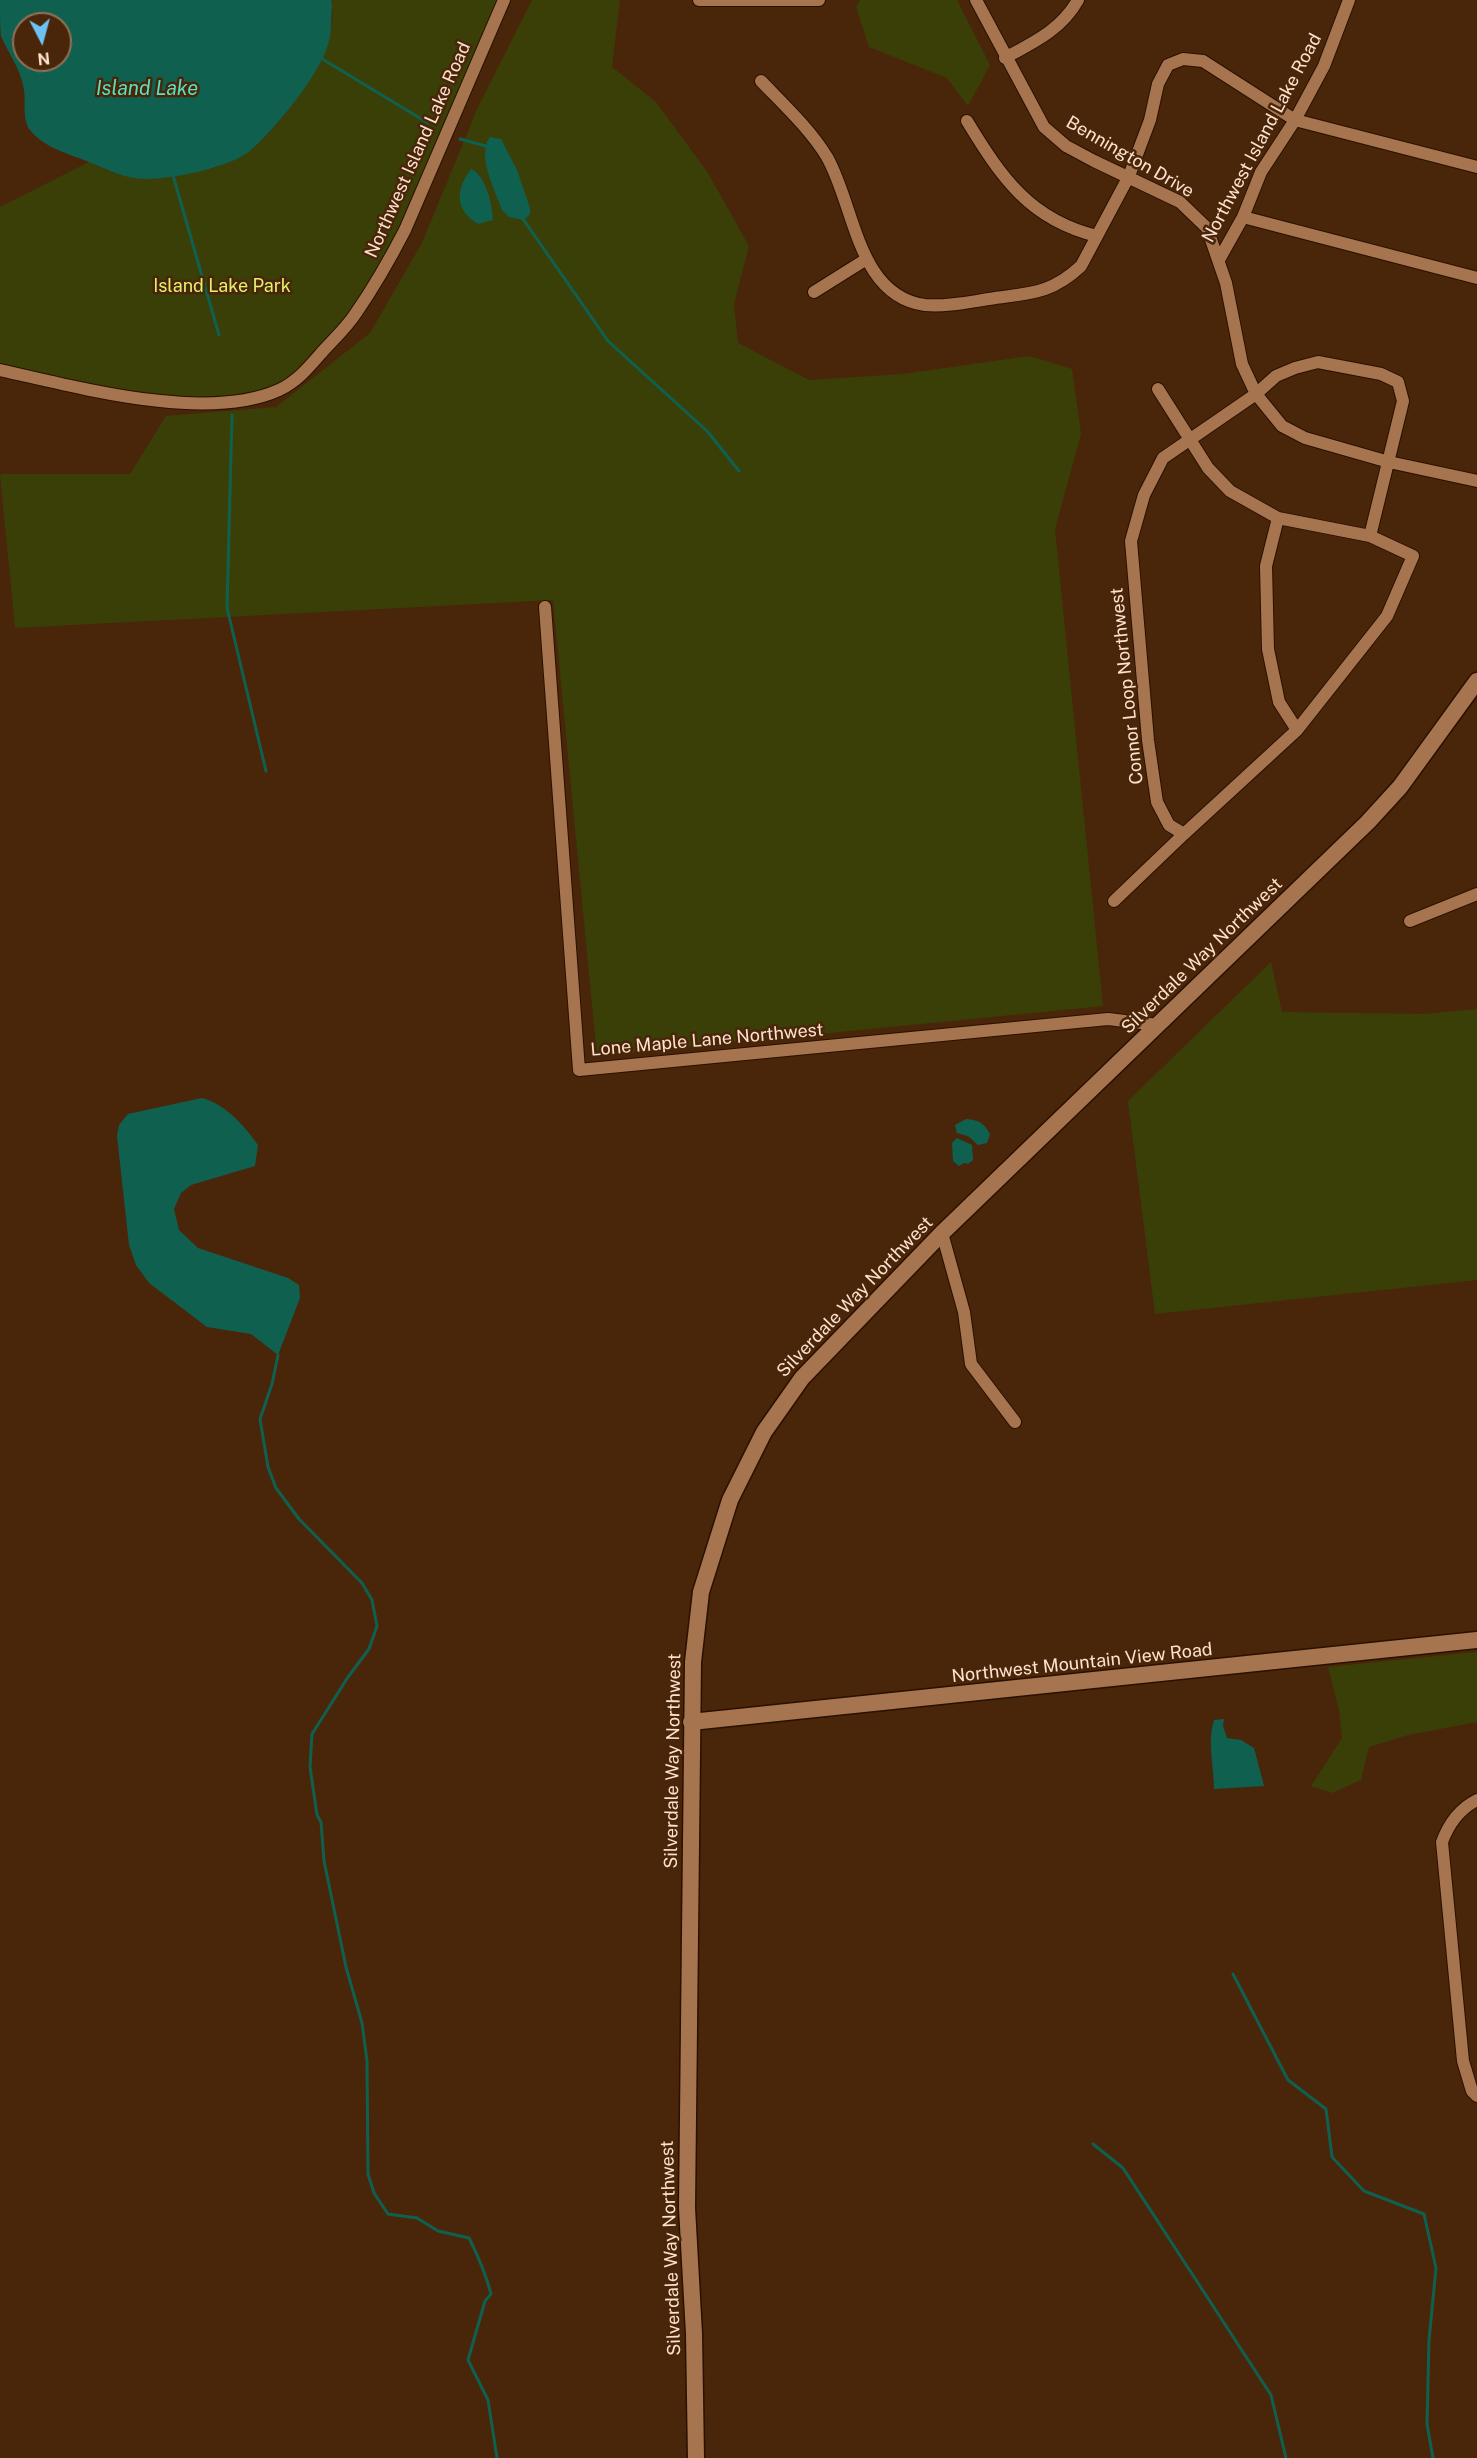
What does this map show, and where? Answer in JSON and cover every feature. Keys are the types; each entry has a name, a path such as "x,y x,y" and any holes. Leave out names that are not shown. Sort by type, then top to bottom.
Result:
{"main road":[{"name":"Silverdale Way Northwest","path":"696,2458 694,2334 687,2208 694,1639 701,1592 718,1532 747,1464 775,1413 802,1378 942,1233 1384,805 1477,681"},
{"name":"Northwest Mountain View Road","path":"692,1722 1477,1640"}],"street":[{"name":"Northwest Island Lake Road","path":"0,370 156,401 207,404 243,402 280,390 302,375 356,314 389,261 405,230 504,0"},
{"path":"699,0 819,0"},
{"name":"Bennington Drive","path":"976,0 1044,127 1066,146 1180,202 1208,228 1220,258 1242,364 1256,394 1282,426 1305,438 1389,462 1477,482"},
{"path":"1005,57 1057,28 1069,15 1078,0"},
{"name":"Northwest Island Lake Road","path":"1220,258 1243,217 1262,172 1295,120 1324,66 1349,0"},
{"path":"762,81 794,114 826,156 846,197 866,260 877,278 904,297 925,305 961,303 1048,290 1081,266 1129,176 1150,120 1158,84 1168,65 1183,59 1203,62 1295,120 1477,167"},
{"path":"967,122 999,171 1030,206 1051,219 1097,236"},
{"path":"1243,217 1477,278"},
{"path":"814,292 866,260"},
{"name":"Connor Loop Northwest","path":"1184,834 1169,825 1157,802 1148,740 1131,541 1144,495 1163,458 1256,394 1276,376 1318,362 1381,374 1398,382 1403,401 1389,462"},
{"path":"1114,901 1297,730 1387,616 1413,556 1370,536 1278,518 1230,491 1208,468 1158,389"},
{"path":"1370,536 1389,462"},
{"path":"1278,518 1266,566 1268,649 1279,702 1297,730"},
{"name":"Lone Maple Lane Northwest","path":"545,607 579,1070 1108,1019 1158,1025"},
{"path":"1410,921 1477,894"},
{"path":"942,1233 964,1311 971,1364 1016,1422"},
{"path":"1477,1800 1463,1807 1447,1828 1442,1842 1463,2061 1472,2091 1477,2096"}],"green space":[{"name":"Island Lake Park","path":"331,0 504,0 446,136 356,314 280,390 207,404 0,370 0,207 89,162 119,174 151,176 186,174 220,166 248,152 282,118 315,69 331,31"},
{"path":"532,0 620,0 612,67 656,102 708,173 749,246 734,304 738,343 809,380 903,374 1029,356 1072,369 1081,434 1055,529 1103,1006 597,1056 553,600 15,628 0,474 130,474 166,416 276,407 370,333 422,243 478,107"},
{"path":"860,0 957,0 990,65 968,106 947,78 869,47 856,7"},
{"path":"1271,962 1282,1012 1425,1014 1477,1009 1477,1280 1155,1314 1128,1101"},
{"path":"1477,1652 1477,1722 1408,1735 1369,1747 1361,1780 1332,1793 1311,1786 1342,1738 1339,1710 1328,1667"}],"water":[{"name":"Island Lake","path":"0,0 331,0 332,5 331,28 325,54 296,100 260,142 250,151 229,163 170,177 146,179 117,174 58,150 42,141 30,130 25,116 25,95 19,72 72,72 72,12 12,12 12,57 1,36"},
{"path":"490,137 501,139 517,170 530,208 530,214 524,220 509,217 502,210 486,163 486,144"},
{"path":"471,169 484,184 490,198 493,220 478,224 461,206 462,184"},
{"path":"202,1098 226,1110 253,1137 258,1145 255,1166 191,1185 181,1193 174,1209 179,1230 198,1248 288,1278 299,1285 300,1298 278,1355 251,1334 207,1327 149,1283 136,1265 129,1245 117,1136 119,1125 128,1114"},
{"path":"966,1119 978,1121 986,1127 990,1134 987,1143 978,1145 968,1136 957,1133 955,1125"},
{"path":"957,1138 972,1145 973,1160 968,1164 964,1163 959,1166 953,1161 952,1143"},
{"path":"1224,1719 1223,1726 1227,1738 1241,1740 1254,1748 1264,1786 1214,1789 1212,1728 1214,1720"}],"waterway":[{"path":"319,57 428,123"},
{"path":"460,139 486,146"},
{"path":"172,172 219,335"},
{"path":"523,219 608,341 707,431 739,471"},
{"path":"232,415 227,608 266,771"},
{"path":"278,1355 272,1384 260,1419 268,1467 276,1488 299,1519 362,1583 372,1600 377,1626 369,1649 348,1677 312,1734 310,1767 317,1815 321,1822 324,1861 346,1967 362,2023 367,2061 368,2174 374,2193 388,2214 417,2218 438,2231 469,2238 476,2252 491,2294 485,2301 468,2360 488,2400 497,2458"},
{"path":"1233,1974 1288,2080 1326,2109 1332,2157 1364,2191 1424,2214 1436,2268 1429,2340 1427,2424 1433,2458"},
{"path":"1093,2144 1123,2168 1271,2395 1286,2458"}]}
